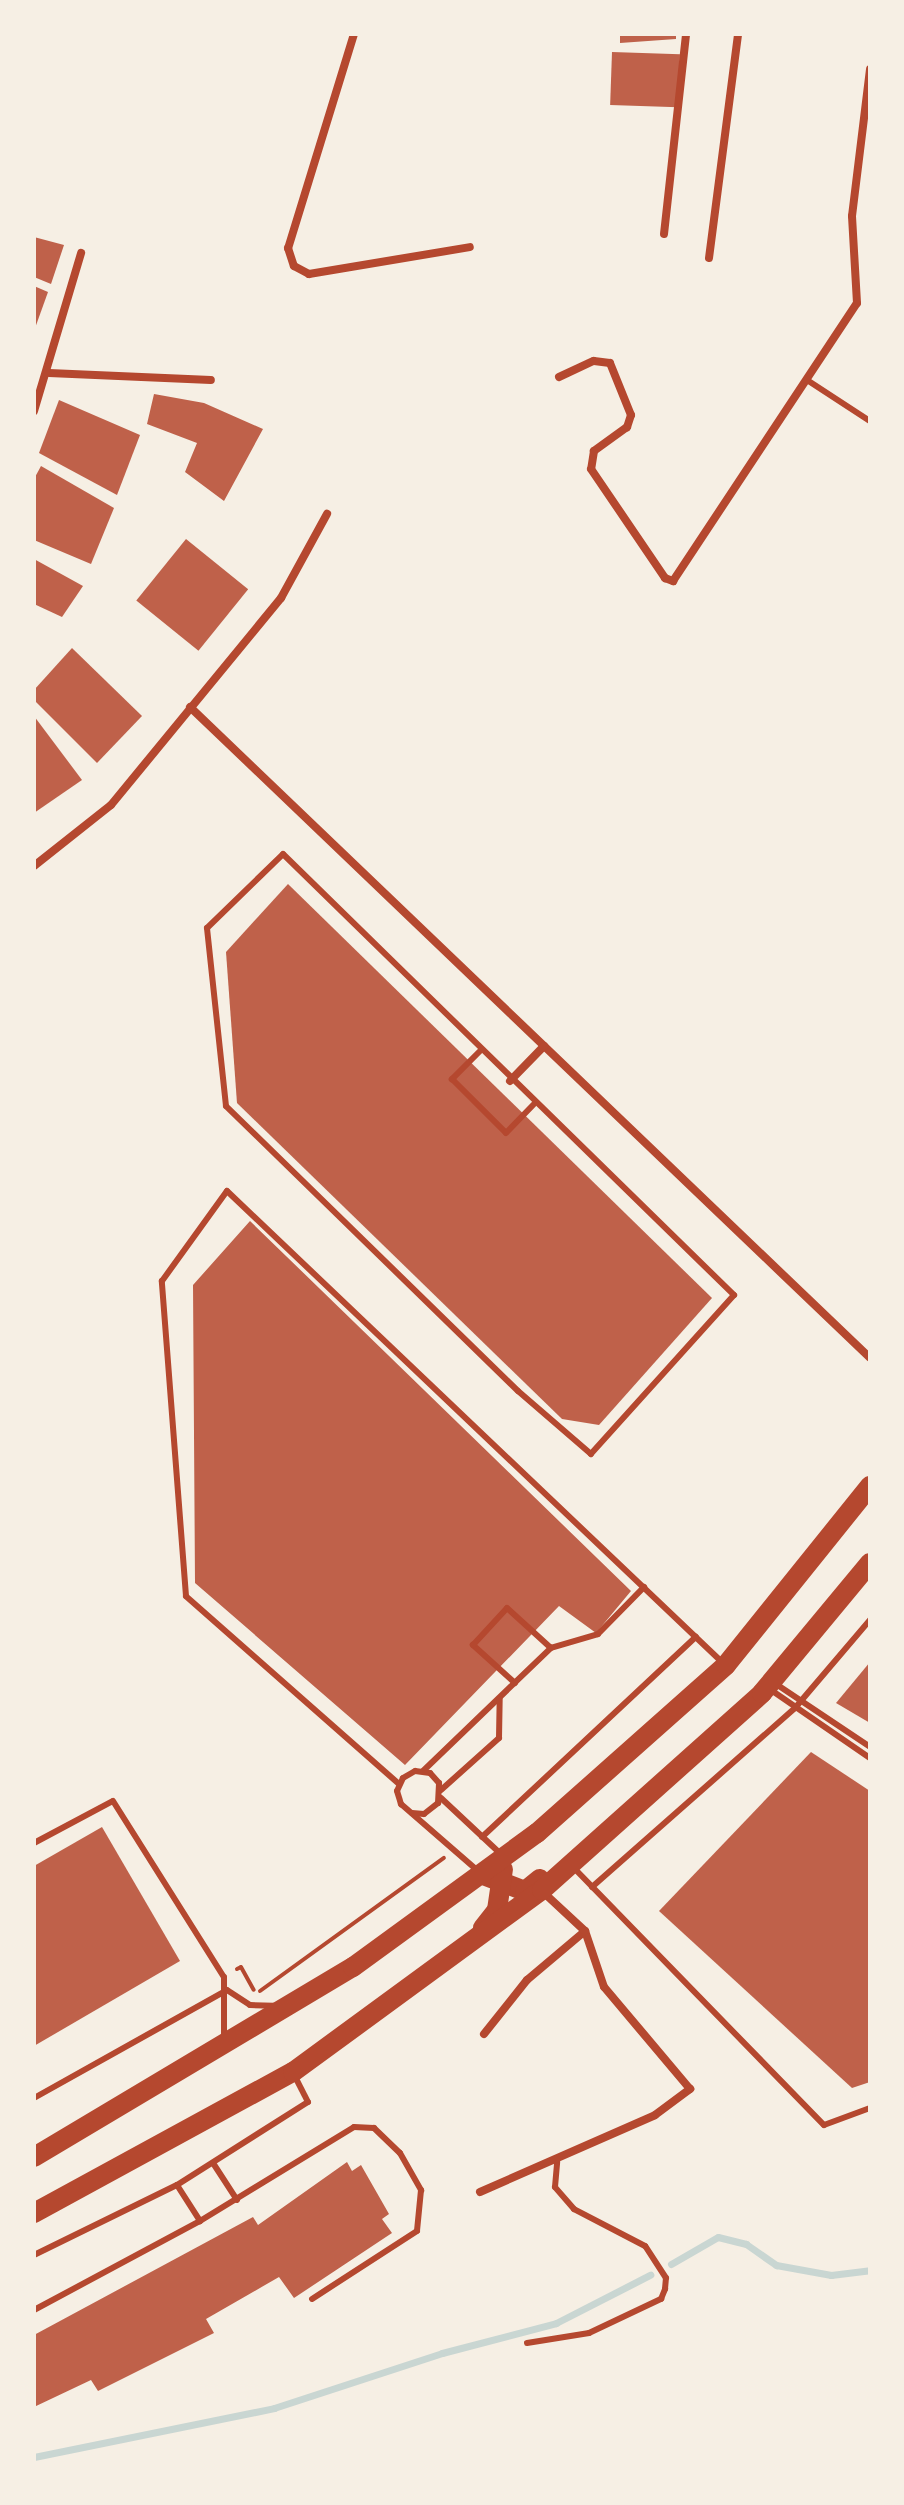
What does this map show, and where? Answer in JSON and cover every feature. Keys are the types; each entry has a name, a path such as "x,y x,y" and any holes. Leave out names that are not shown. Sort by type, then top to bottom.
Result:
{"main road":[{"path":"34,2157 293,2006 492,1879 505,1858 726,1665 870,1486"},
{"path":"34,2213 293,2072 542,1890 770,1684 870,1563"},
{"path":"492,1879 525,1891 565,1859 578,1860"},
{"path":"467,1946 497,1910 492,1879"}],"street":[{"path":"354,34 288,248 294,266 309,274 470,247"},
{"path":"664,234 686,34"},
{"path":"709,258 738,34"},
{"path":"559,377 594,361 610,363 631,415 627,427 594,451 591,469 665,578 673,581 857,303 852,216 870,69"},
{"path":"34,411 49,373 81,253"},
{"path":"49,373 108,379 211,380"},
{"path":"34,866 111,805 281,598 327,514"},
{"path":"190,707 870,1358"},
{"path":"510,1081 544,1046"},
{"path":"480,2192 557,2162 655,2115 690,2089 604,1987 585,1931 542,1890"},
{"path":"484,2034 527,1980 585,1931"}],"lane":[{"path":"807,380 870,421"},
{"path":"283,854 480,1051 734,1295 591,1454 518,1391 226,1106 207,928 283,854"},
{"path":"480,1051 452,1079 506,1133 534,1104"},
{"path":"492,1879 401,1804 399,1784 186,1596 162,1281 227,1191 726,1665"},
{"path":"423,1771 551,1648 598,1634 644,1587"},
{"path":"515,1683 473,1645 507,1608 551,1648"},
{"path":"592,1887 803,1701 870,1620"},
{"path":"482,1837 696,1637"},
{"path":"770,1684 803,1701 870,1747"},
{"path":"770,1684 795,1708 870,1758"},
{"path":"412,1813 430,1812 441,1794 499,1738 500,1699"},
{"path":"399,1784 409,1773 423,1771 435,1777 441,1794 505,1858"},
{"path":"34,1843 113,1801 224,1977 227,1990 224,2037 208,2056"},
{"path":"578,1860 592,1887 824,2125 870,2108"},
{"path":"227,1990 250,2005 293,2006"},
{"path":"34,2098 227,1990"},
{"path":"34,2255 177,2185 308,2102 293,2072"},
{"path":"34,2310 237,2200 354,2127 374,2128 400,2153 421,2190 417,2231 312,2299"},
{"path":"527,2343 589,2333 661,2299 665,2289 666,2278 645,2246 574,2209 564,2198 555,2187 557,2162"},
{"path":"213,2163 237,2200"},
{"path":"177,2185 200,2221"}],"path":[{"path":"224,1977 241,1967 256,1993 455,1851"}],"building":[{"path":"620,34 676,34 676,39 620,43"},
{"path":"612,52 680,54 678,107 610,105"},
{"path":"34,237 64,245 51,284 34,277"},
{"path":"34,286 48,292 34,331"},
{"path":"154,394 204,403 263,429 224,501 185,472 197,443 147,424"},
{"path":"59,400 140,435 117,495 39,453"},
{"path":"41,466 114,508 91,564 34,540 34,479"},
{"path":"186,539 248,589 198,651 136,600"},
{"path":"34,559 83,586 62,617 34,604"},
{"path":"72,648 142,716 97,763 34,700 34,690"},
{"path":"34,716 82,780 34,813"},
{"path":"288,884 712,1298 599,1425 562,1419 237,1103 226,952"},
{"path":"250,1221 631,1591 596,1633 559,1606 405,1765 195,1583 193,1285"},
{"path":"870,1662 870,1723 836,1703"},
{"path":"811,1752 870,1791 870,2082 852,2088 659,1911"},
{"path":"102,1827 180,1961 34,2046 34,1866"},
{"path":"347,2162 352,2171 361,2165 389,2214 382,2219 392,2233 294,2298 279,2277 206,2319 214,2333 98,2391 91,2380 34,2407 34,2335 253,2217 258,2225"}],"waterway":[{"path":"671,2264 718,2237 746,2244 776,2265 831,2275 870,2270"},
{"path":"34,2457 274,2408 442,2353 556,2323 650,2275"}]}
